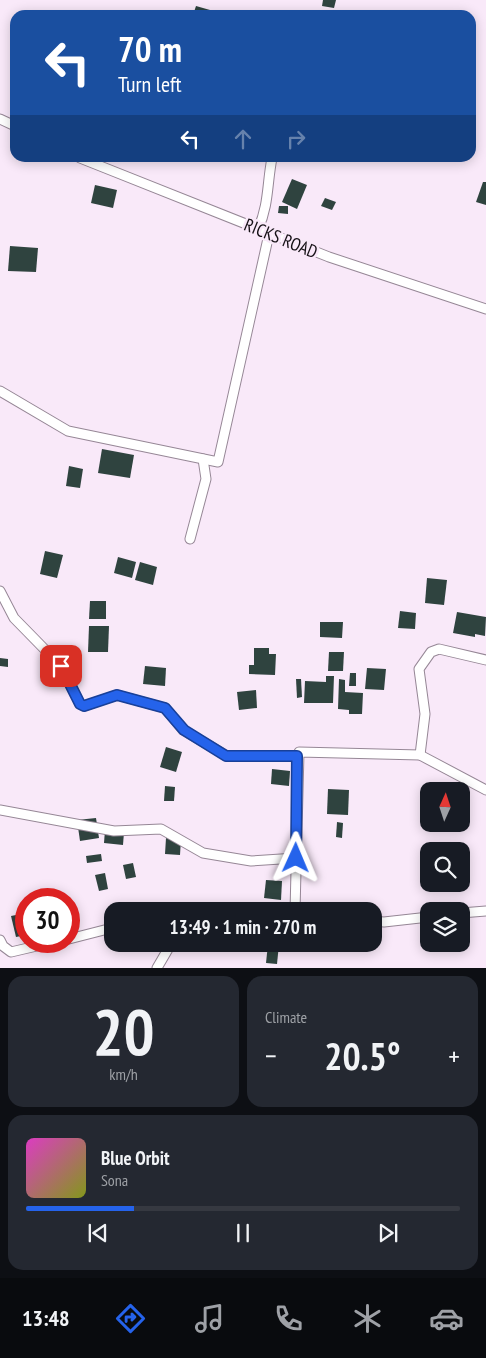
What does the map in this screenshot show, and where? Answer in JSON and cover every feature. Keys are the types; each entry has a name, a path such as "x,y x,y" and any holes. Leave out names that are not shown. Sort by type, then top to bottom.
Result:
{"street":[{"name":"RICKS ROAD","path":"90,162 328,258 486,309"},
{"path":"258,229 266,211 271,162"},
{"path":"0,391 68,431 218,462 269,234"},
{"path":"190,539 206,480 203,458"},
{"path":"0,591 14,618 61,666 80,704 84,706 117,695 165,708 184,730 226,756 297,756"},
{"path":"420,755 425,714 419,669 432,652 439,649 486,660"},
{"path":"295,902 297,756 299,752 420,755 486,790"},
{"path":"0,810 114,831 161,829 203,853 250,861 296,858"},
{"path":"470,912 486,911"},
{"path":"382,922 420,918"},
{"path":"80,936 104,930"},
{"path":"0,940 3,946 11,952 15,951"},
{"path":"157,968 166,952"}],"building":[{"path":"323,0 336,0 334,8 322,6"},
{"path":"196,6 210,10 195,10"},
{"path":"292,179 307,185 297,209 282,202"},
{"path":"483,182 486,182 486,205 476,202"},
{"path":"95,185 117,190 113,208 91,203"},
{"path":"325,198 336,202 332,210 321,206"},
{"path":"279,206 288,206 288,214 278,213"},
{"path":"10,246 38,248 36,272 8,271"},
{"path":"102,449 134,455 130,478 98,473"},
{"path":"69,466 83,469 80,488 66,486"},
{"path":"45,551 63,555 57,578 40,574"},
{"path":"118,557 136,562 132,578 114,573"},
{"path":"140,562 157,567 153,585 135,580"},
{"path":"427,578 447,580 444,605 425,603"},
{"path":"90,601 106,601 106,619 89,619"},
{"path":"400,611 416,613 415,629 398,628"},
{"path":"457,612 486,617 485,636 475,634 475,637 453,633"},
{"path":"320,622 343,622 342,638 320,637"},
{"path":"89,626 109,626 108,652 88,652"},
{"path":"254,648 269,648 269,654 276,654 275,675 249,674 249,665 254,665"},
{"path":"329,652 344,652 343,671 328,671"},
{"path":"0,658 8,659 8,667 0,666"},
{"path":"145,666 166,668 165,686 143,684"},
{"path":"367,668 386,669 384,690 365,689"},
{"path":"350,673 356,673 356,686 349,686"},
{"path":"326,676 334,676 333,703 304,703 305,681 326,682"},
{"path":"296,679 301,679 302,697 297,698"},
{"path":"339,679 345,680 345,692 363,693 362,714 349,714 349,710 338,709"},
{"path":"256,690 257,708 239,710 237,692"},
{"path":"166,747 182,752 176,772 160,767"},
{"path":"272,769 290,771 289,786 271,784"},
{"path":"165,786 175,787 174,801 164,801"},
{"path":"328,789 349,790 348,815 327,814"},
{"path":"96,818 99,838 80,841 77,820"},
{"path":"337,822 343,823 342,838 336,837"},
{"path":"105,830 124,832 123,845 104,843"},
{"path":"166,838 181,840 180,855 165,854"},
{"path":"101,854 102,861 87,863 86,856"},
{"path":"133,863 136,877 126,879 123,865"},
{"path":"105,873 108,889 99,891 95,875"},
{"path":"266,880 282,881 281,900 264,898"},
{"path":"15,915 15,933 11,916"},
{"path":"267,952 278,952 277,964 266,963"}],"route":[{"path":"61,666 80,704 84,706 117,695 165,708 184,730 208,747 226,756 297,756 296,858"}]}
